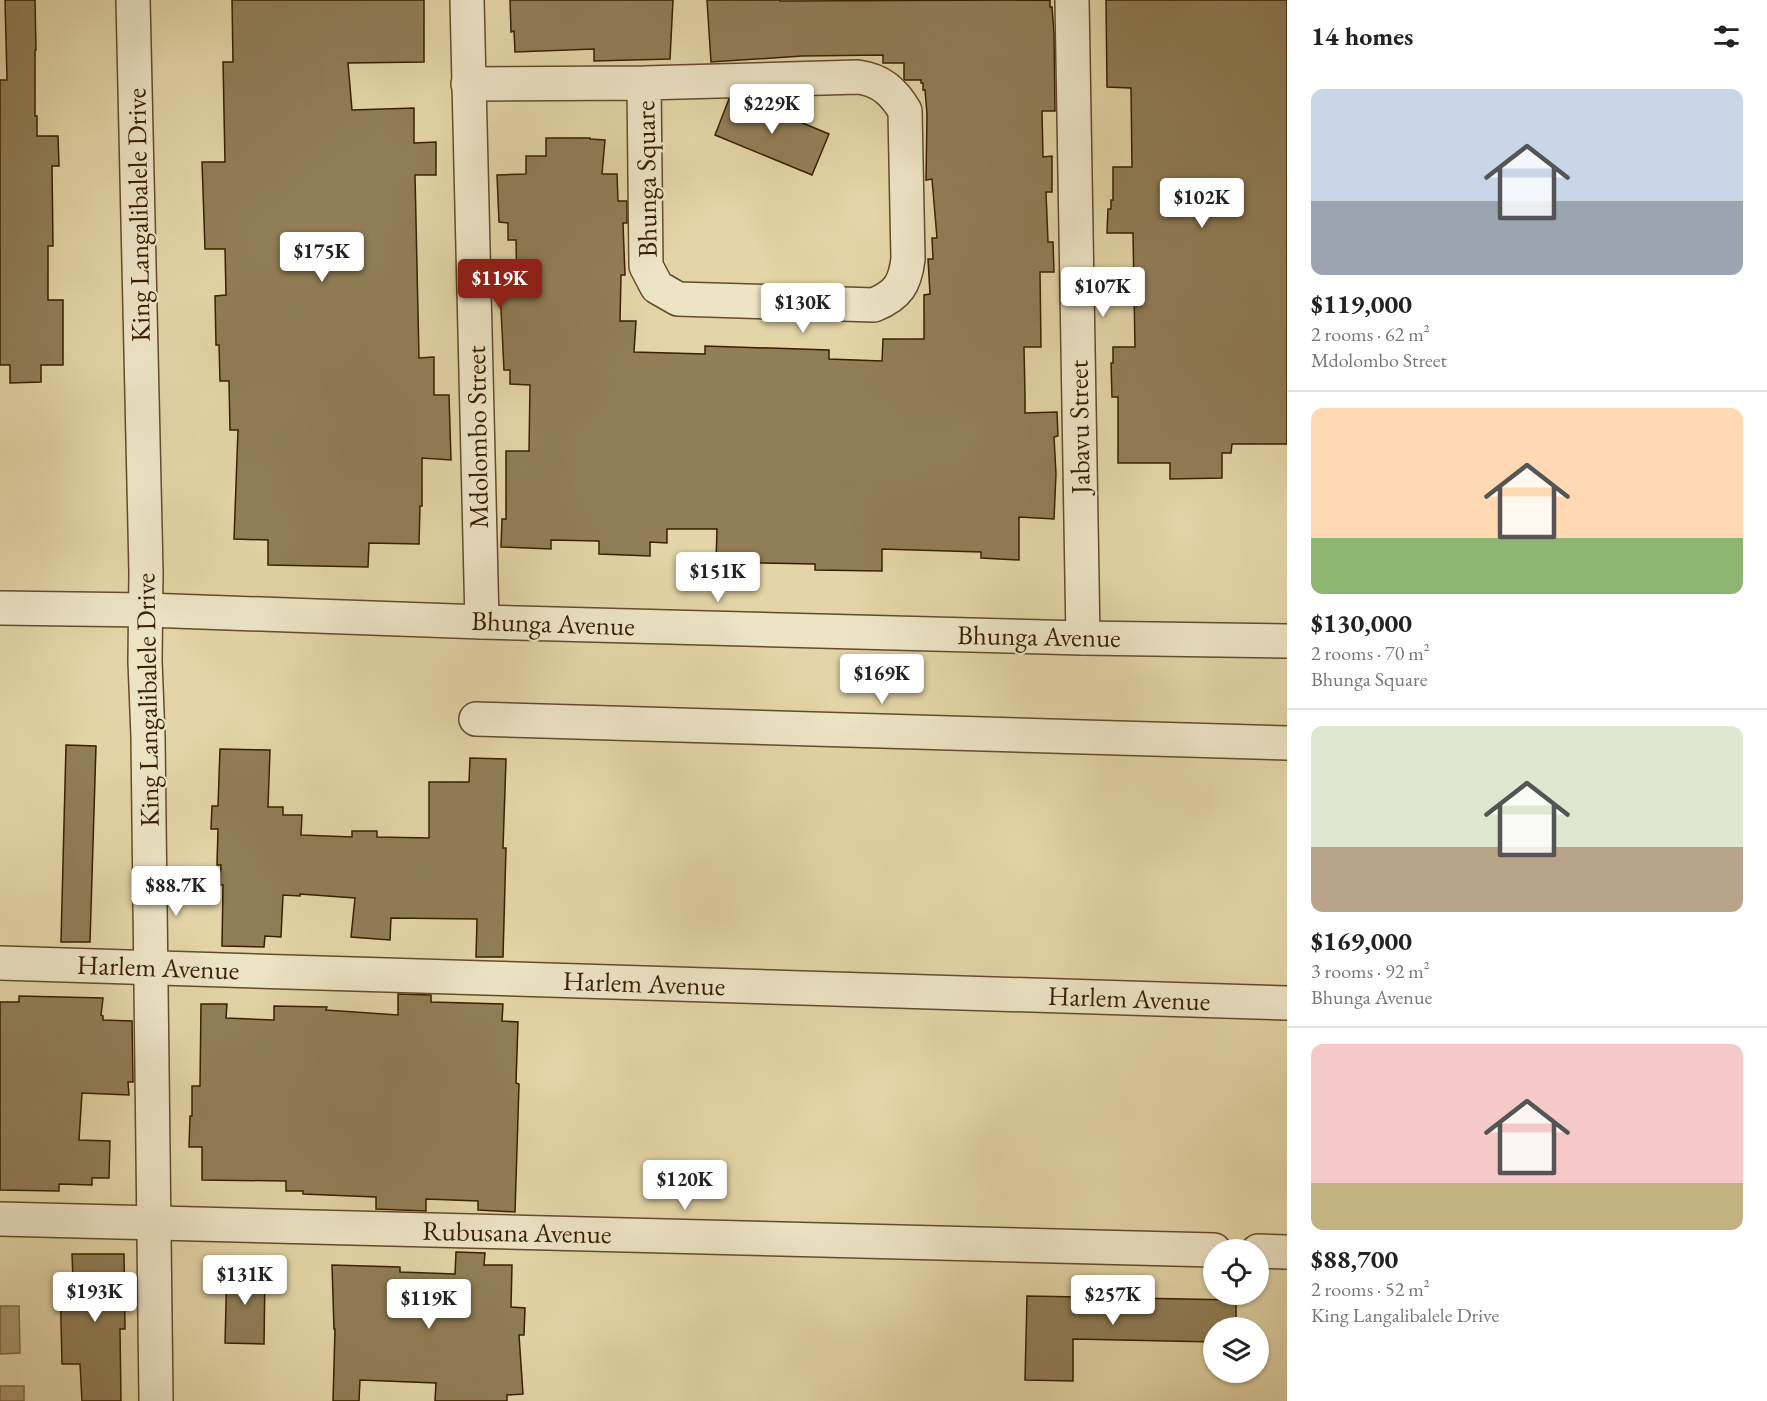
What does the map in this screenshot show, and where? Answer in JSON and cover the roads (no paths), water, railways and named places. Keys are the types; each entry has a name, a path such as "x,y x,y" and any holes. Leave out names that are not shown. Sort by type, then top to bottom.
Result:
{"street":[{"name":"King Langalibalele Drive","path":"133,0 147,610 145,661 148,737 156,1401"},
{"name":"Mdolombo Street","path":"467,0 482,622"},
{"name":"Jabavu Street","path":"1072,0 1083,638"},
{"name":"Bhunga Square","path":"468,84 644,83 858,77 871,79 896,95 905,111 908,259 906,274 899,289 887,300 874,305 678,299 657,287 646,266 644,83"},
{"name":"Bhunga Avenue","path":"0,608 147,610 482,622 1083,638 1287,641"},
{"path":"476,719 1287,743"},
{"name":"Harlem Avenue","path":"0,963 1287,1003"},
{"name":"Rubusana Avenue","path":"0,1219 1203,1250"},
{"path":"1269,1251 1287,1252"}]}
